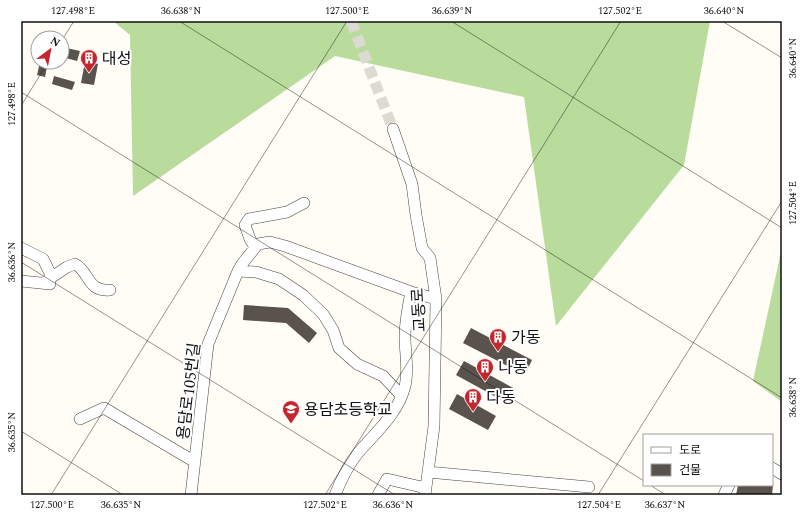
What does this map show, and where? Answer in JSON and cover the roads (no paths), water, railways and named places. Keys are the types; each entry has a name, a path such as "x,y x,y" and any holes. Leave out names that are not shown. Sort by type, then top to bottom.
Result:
{"street":[{"name":"교동로","path":"393,129 412,184 422,248 430,258 436,299 434,426 426,491"},
{"path":"304,203 287,212 249,218 244,225 255,247 258,244 270,242 285,246 411,292 436,299"},
{"name":"용담로105번길","path":"191,495 208,344 238,271 255,247"},
{"path":"21,248 43,259 50,281"},
{"path":"21,281 50,281 68,267 75,264 80,266 90,284 100,289 110,290"},
{"path":"238,271 256,272 279,279 303,295 323,314 333,330 339,348 357,364 383,376 401,395"},
{"path":"335,495 345,472 358,453 378,432 394,411 405,386 406,318 411,292"},
{"path":"80,419 104,408 195,462"},
{"path":"773,469 782,474"},
{"path":"428,472 589,487"},
{"path":"378,495 387,479 426,491"},
{"path":"724,495 728,486"}],"tunnel":[{"path":"351,21 393,129"}],"place":[{"name":"대성","path":"89,73"},
{"name":"가동","path":"498,352"},
{"name":"나동","path":"485,382"},
{"name":"다동","path":"473,412"},
{"name":"용담초등학교","path":"291,424"}]}
